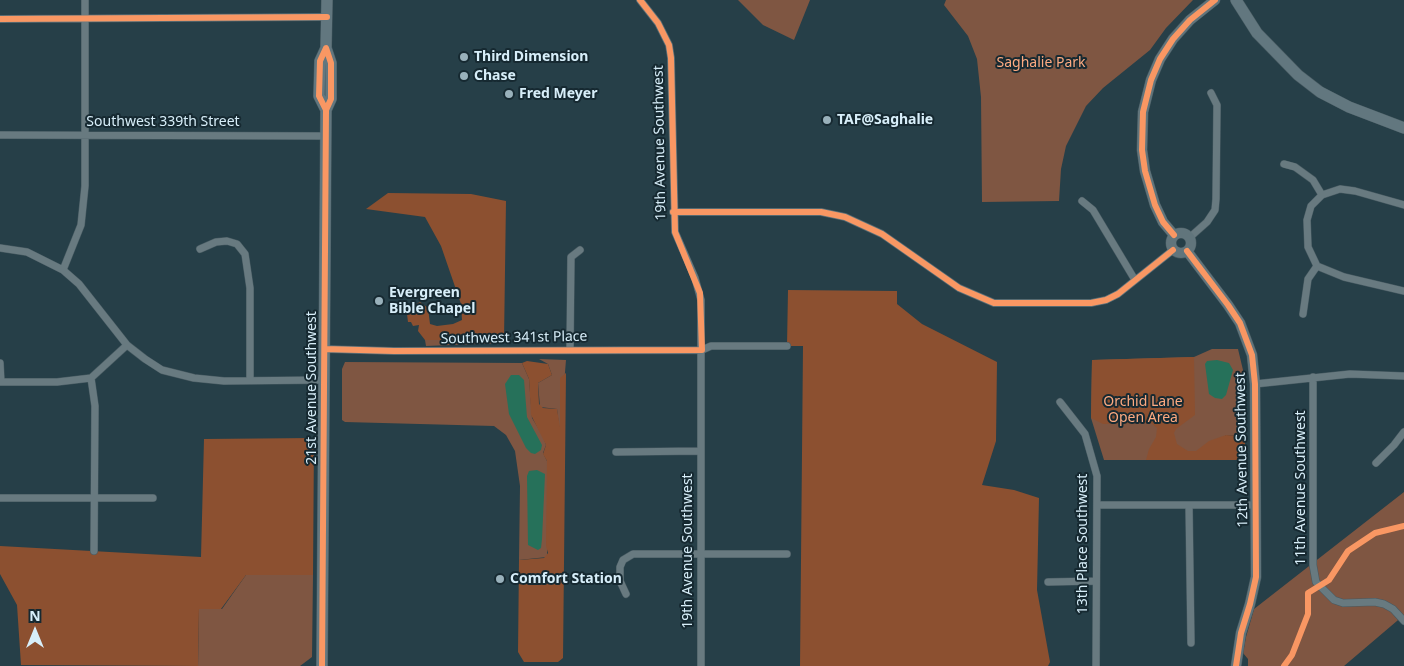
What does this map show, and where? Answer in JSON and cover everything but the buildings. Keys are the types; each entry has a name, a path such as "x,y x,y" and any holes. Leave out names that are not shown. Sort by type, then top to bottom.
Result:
{"main road":[{"name":"21st Avenue Southwest","path":"322,666 326,110 331,99 331,63 326,48 327,0"},
{"path":"1236,0 1257,33 1306,81 1320,92 1349,107 1404,128"}],"street":[{"path":"63,270 81,225 85,186 85,0"},
{"name":"19th Avenue Southwest","path":"640,0 658,23 669,45 671,58 673,212 677,241 692,270 700,293 702,350 700,451 701,666"},
{"path":"1174,235 1163,222 1155,205 1145,171 1142,150 1143,112 1151,80 1160,59 1173,38 1190,20 1214,0"},
{"path":"0,19 327,17"},
{"path":"1189,238 1208,222 1215,210 1217,105 1212,94"},
{"name":"Southwest 339th Street","path":"0,134 326,136"},
{"path":"1284,164 1295,167 1313,180 1322,195"},
{"path":"1404,205 1355,190 1340,189 1322,195 1311,206 1307,220 1308,247 1317,266 1344,277 1404,291"},
{"path":"1082,201 1093,210 1135,280"},
{"path":"673,212 806,212 841,216 872,228 959,288 994,303 1090,303 1106,300 1118,294 1173,250"},
{"path":"1181,233 1189,238 1191,245 1187,251 1180,253 1173,250 1171,240 1174,235 1181,233"},
{"path":"200,249 216,242 227,241 237,244 245,254 250,288 250,380"},
{"path":"0,248 26,252 63,270 80,284 127,345 144,359 162,370 178,375 224,381 325,380"},
{"path":"570,350 571,257 580,250"},
{"name":"12th Avenue Southwest","path":"1187,251 1240,323 1252,355 1255,384 1256,577 1241,633 1236,666"},
{"path":"1303,314 1308,279 1317,266"},
{"path":"0,362 1,382 57,382 91,378 127,345"},
{"name":"Southwest 341st Place","path":"325,349 394,351 702,350 711,346 788,346"},
{"path":"1255,384 1350,374 1404,376"},
{"name":"11th Avenue Southwest","path":"1313,377 1314,575 1319,586 1327,595 1343,603 1375,602 1384,604 1393,609 1404,621"},
{"path":"91,378 95,406 94,551"},
{"name":"13th Place Southwest","path":"1060,402 1078,423 1091,450 1097,476 1096,666"},
{"path":"1376,463 1404,432"},
{"path":"616,452 700,451"},
{"path":"0,498 153,498"},
{"path":"1098,505 1255,505"},
{"path":"1189,505 1191,643"},
{"path":"626,594 620,581 620,567 623,560 629,555 701,553 787,554"},
{"path":"1048,582 1096,581"}],"green space":[{"path":"738,0 810,0 794,40 763,25"},
{"name":"Saghalie Park","path":"946,0 1193,0 1166,28 1150,50 1103,88 1086,106 1066,146 1061,169 1059,201 982,202 981,97 977,59 968,36 944,5"},
{"path":"388,193 471,194 506,201 504,340 425,340 418,331 419,325 413,326 411,322 408,322 407,314 412,313 413,306 420,302 428,308 430,324 437,326 453,324 462,320 461,304 441,246 425,217 366,209"},
{"path":"788,290 897,291 897,304 922,324 997,362 996,441 982,485 1014,490 1039,498 1037,590 1050,662 1048,666 800,666 803,346 787,346"},
{"path":"425,340 504,340 504,343 426,346"},
{"name":"Orchid Lane Open Area","path":"1212,349 1238,349 1243,370 1245,436 1226,435 1196,460 1104,460 1091,418 1092,360 1194,357"},
{"name":"Orchid Lane Open Area","path":"1194,357 1195,415 1176,429 1174,433 1177,444 1188,451 1196,451 1209,441 1226,435 1245,436 1245,460 1146,460 1149,449 1156,437 1157,428 1151,423 1103,424 1091,418 1092,360"},
{"path":"539,359 566,360 560,434 557,409 540,407 538,383 552,375 548,364"},
{"path":"527,361 548,364 552,375 538,383 539,404 543,408 557,409 560,427 560,378 566,373 563,658 558,662 524,662 518,652 519,560 544,558 548,553 546,546 547,461 543,454 546,445 531,415 529,379 522,363"},
{"path":"345,362 522,363 529,379 532,418 546,445 543,453 547,461 547,557 519,560 520,486 515,451 506,435 494,426 345,422 342,420 342,369"},
{"path":"314,438 313,575 246,575 221,609 199,609 198,666 21,665 17,605 0,574 0,546 201,557 204,439"},
{"path":"1404,492 1404,615 1344,666 1248,666 1248,659 1243,653 1254,609"},
{"path":"246,575 313,575 312,657 300,666 198,666 199,609 222,609"}],"shaded area":[{"path":"1217,360 1229,363 1233,370 1226,395 1222,399 1215,398 1209,394 1205,364 1207,361"},
{"path":"511,375 519,375 524,380 527,417 542,445 541,450 535,454 526,448 509,414 505,384"},
{"path":"537,470 545,474 542,539 541,548 538,550 528,545 527,476 529,471"}],"cycle path":[{"path":"325,349 394,351 702,350 700,293 675,232 671,58 669,45 658,23 640,0"},
{"path":"1174,235 1163,222 1155,205 1145,171 1142,150 1143,112 1151,80 1160,59 1173,39 1190,20 1215,0"},
{"path":"0,19 327,17"},
{"path":"322,666 326,110 331,99 331,63 326,48 320,61 319,96 326,110"},
{"path":"673,212 821,212 845,217 882,234 959,288 994,303 1091,303 1106,300 1118,294 1173,250"},
{"path":"1187,251 1240,323 1252,355 1255,384 1256,577 1241,633 1236,666"},
{"path":"1284,666 1292,655 1308,614 1308,593 1329,580 1348,551 1375,533 1404,526"}],"place":[{"name":"Third Dimension","path":"464,57"},
{"name":"Chase","path":"464,76"},
{"name":"Fred Meyer","path":"509,94"},
{"name":"TAF@Saghalie","path":"827,120"},
{"name":"Evergreen Bible Chapel","path":"379,301"},
{"name":"Comfort Station","path":"500,579"}]}
